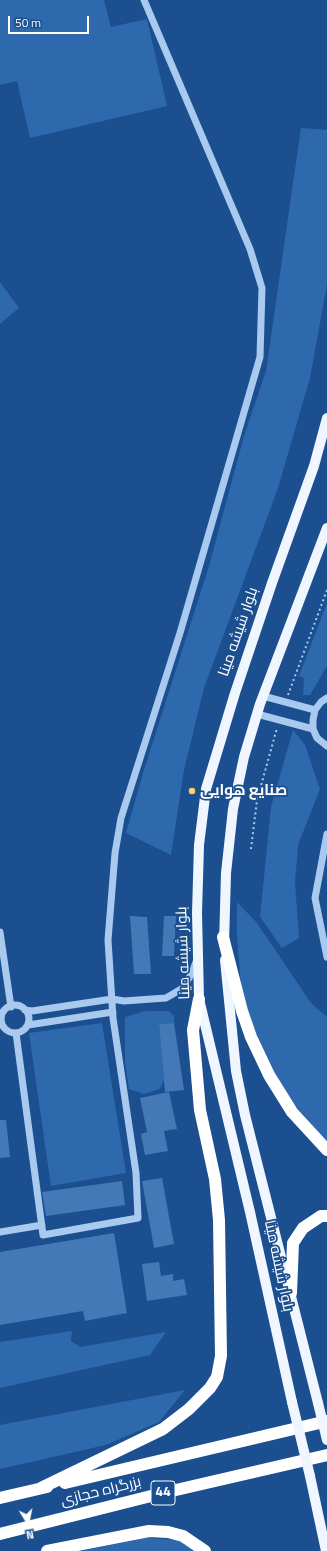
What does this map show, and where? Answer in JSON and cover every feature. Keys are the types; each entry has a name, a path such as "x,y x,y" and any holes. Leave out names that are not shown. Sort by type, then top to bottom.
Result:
{"highway":[{"path":"223,937 242,1011 251,1037 269,1075 292,1112 327,1150"},
{"path":"41,1488 163,1429 190,1409 210,1388 217,1377 221,1356 219,1220 215,1179 200,1110 193,1030 199,999"},
{"path":"291,1293 293,1243 303,1228 321,1216 327,1216"},
{"name":"بزرگراه حجازی","path":"41,1488 327,1421"},
{"name":"بزرگراه حجازی","path":"0,1534 163,1493 327,1455"},
{"name":"44","path":"0,1498 41,1488"},
{"path":"47,1551 149,1531 168,1532 183,1536 206,1551"}],"main road":[{"name":"بلوار شیشه مینا","path":"326,1551 250,1212 199,999 197,913 199,845 206,789 235,693 272,583 314,466 327,418"},
{"name":"بلوار شیشه مینا","path":"327,528 263,696 244,757 233,809 226,873 223,937 236,1070 245,1115 327,1440"}],"street":[{"path":"16,1033 43,1235 138,1218 136,1173 113,1012 108,940 114,853 121,818 180,634 260,357 262,288 250,249 144,0"},
{"path":"263,696 315,710"},
{"path":"327,698 321,702 315,710 313,720 313,729 317,738 327,746"},
{"path":"257,714 313,729"},
{"path":"327,834 315,898 327,957"},
{"path":"0,932 11,1007"},
{"path":"25,1010 29,1017 28,1025 23,1031 16,1033 3,1029 1,1014 11,1007 19,1006 25,1010 32,1011 112,999 124,1001 166,998 183,988 192,973 198,956"},
{"path":"28,1025 113,1012"},
{"path":"0,1232 42,1225"}],"shaded area":[{"path":"0,0 104,0 111,27 147,19 167,106 30,138 17,81 0,85"},
{"path":"301,128 327,130 327,284 310,378 278,488 204,688 184,770 171,855 126,833 143,773 209,566 244,436 266,371"},
{"path":"0,282 19,308 0,324"},
{"path":"327,603 327,666 310,695 303,695 304,678 299,676"},
{"path":"293,730 305,745 320,789 298,845 295,883 299,938 282,948 260,917 271,807"},
{"path":"237,902 257,923 311,1003 327,1017 327,1143 293,1103 274,1073 256,1037 241,987 237,935"},
{"path":"145,1011 169,1011 174,1016 174,1023 159,1024 164,1079 160,1089 144,1094 129,1089 125,1061 125,1017"},
{"path":"102,1023 126,1173 51,1186 29,1033"},
{"path":"72,1331 71,1341 80,1347 166,1332 150,1355 0,1388 0,1342"},
{"path":"185,1390 159,1422 106,1445 0,1469 0,1425"},
{"path":"146,1538 179,1540 196,1551 82,1551"}],"building":[{"path":"130,916 147,917 151,974 134,974"},
{"path":"164,916 176,916 174,956 162,956"},
{"path":"174,1023 184,1090 165,1092 159,1024"},
{"path":"169,1092 177,1129 164,1131 168,1151 145,1155 141,1134 147,1132 140,1098"},
{"path":"0,1120 6,1120 10,1157 0,1158"},
{"path":"162,1178 174,1244 154,1248 142,1181"},
{"path":"122,1181 125,1205 46,1216 42,1192"},
{"path":"114,1233 127,1313 85,1321 83,1311 0,1325 0,1252"},
{"path":"159,1262 161,1276 173,1274 173,1281 184,1279 187,1295 147,1301 142,1264"}],"place":[{"name":"صنایع هوایی","path":"192,791"}]}
